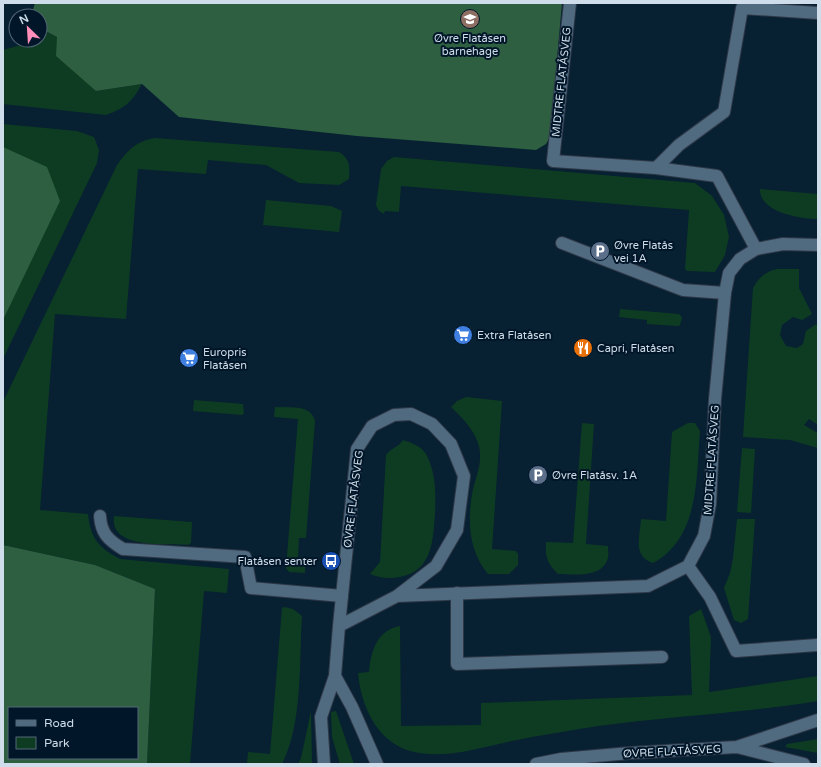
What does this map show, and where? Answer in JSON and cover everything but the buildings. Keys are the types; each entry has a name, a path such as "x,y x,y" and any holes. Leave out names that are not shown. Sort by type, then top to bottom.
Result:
{"street":[{"name":"MIDTRE FLATÅSVEG","path":"570,3 553,161 656,168"},
{"path":"656,168 679,145 724,112 742,6 818,13"},
{"path":"656,168 717,176 756,249"},
{"path":"562,243 683,290 725,293"},
{"name":"MIDTRE FLATÅSVEG","path":"688,566 704,536 710,504 715,399 725,293 729,272 740,259 756,249 783,244 818,245"},
{"name":"ØVRE FLATÅSVEG","path":"324,764 321,716 335,676 339,626 357,449 372,426 394,415 411,414 432,424 451,444 464,476 457,530 436,566 397,596 339,626"},
{"path":"100,516 103,533 111,542 123,549 245,557 251,588 342,596"},
{"path":"397,596 648,586 688,566 710,597 736,651 817,645"},
{"path":"457,593 457,664 662,657"},
{"path":"335,676 352,707 377,764"},
{"name":"ØVRE FLATÅSVEG","path":"536,764 630,753 737,747 818,720"},
{"name":"ØVRE FLATÅSVEG","path":"737,747 804,764"}],"green space":[{"path":"35,3 562,3 550,137 546,144 536,150 357,136 179,117 142,84 96,91 56,56 57,37 48,32 48,8 33,8"},
{"path":"48,32 57,37 96,91 142,84 127,104 106,115 3,104 3,50 10,48 48,48"},
{"path":"3,124 77,131 94,137 99,150 97,163 3,359"},
{"path":"155,138 339,152 347,160 349,170 349,179 339,185 299,183 266,165 208,160 206,174 138,169 126,319 55,314 40,510 88,514 91,530 97,541 106,550 120,559 229,569 227,593 204,591 190,764 147,764 155,589 95,565 3,545 3,402 117,165 133,147 143,141"},
{"path":"3,147 47,167 60,201 3,320"},
{"path":"394,157 695,183 712,196 724,215 729,237 725,255 715,272 687,271 685,269 689,210 401,186 399,212 385,211 384,214 379,211 376,205 381,169 387,161"},
{"path":"760,189 818,194 818,219 791,216 773,209 761,197"},
{"path":"266,200 331,206 342,211 339,232 263,225"},
{"path":"777,269 799,269 799,288 812,314 802,320 793,317 782,325 780,335 786,346 797,348 803,344 806,331 816,324 818,327 818,425 809,419 804,425 818,433 818,448 790,440 743,437 753,288 762,276"},
{"path":"620,309 679,314 682,317 680,325 678,326 647,324 647,320 619,317"},
{"path":"466,397 502,401 492,549 516,551 518,554 518,565 509,574 488,574 481,565 473,545 470,511 473,489 480,462 479,446 470,428 451,407 457,401"},
{"path":"194,400 243,404 244,413 242,415 193,411"},
{"path":"275,407 305,409 313,416 315,421 306,538 299,538 298,557 305,557 305,573 289,572 286,568 298,419 274,417"},
{"path":"582,423 594,424 586,544 608,546 608,557 605,565 593,572 586,574 558,574 548,560 546,542 573,543"},
{"path":"688,423 695,423 700,431 698,468 693,505 680,538 668,552 653,563 646,560 640,551 639,539 641,519 666,521 672,432"},
{"path":"403,440 422,449 426,454 432,468 435,483 435,514 433,534 429,553 425,562 419,568 411,574 388,578 370,574 380,562 386,455"},
{"path":"742,448 755,449 751,513 737,512"},
{"path":"114,516 192,522 191,543 188,545 154,544 130,540 120,535 115,527"},
{"path":"737,519 755,519 748,619 741,623 734,620 724,588 730,573 733,558"},
{"path":"3,545 95,565 155,589 147,764 3,764"},
{"path":"282,608 293,609 302,616 299,692 294,730 289,748 282,764 247,764 248,752 270,754"},
{"path":"701,609 711,637 709,692 818,676 818,701 763,709 598,726 523,739 474,750 448,754 436,754 410,751 398,746 388,739 372,720 360,685 358,673 369,672 371,657 381,637 392,628 400,626 401,726 481,725 481,703 692,695 689,616"},
{"path":"311,711 312,764 298,764 301,758"},
{"path":"336,711 354,764 340,764 332,737 331,712"},
{"path":"818,739 818,753 785,747 787,744"}],"place":[{"name":"Øvre Flatåsen barnehage","path":"470,19"},
{"name":"Øvre Flatås vei 1A","path":"600,251"},
{"name":"Extra Flatåsen","path":"463,335"},
{"name":"Capri, Flatåsen","path":"583,348"},
{"name":"Europris Flatåsen","path":"189,358"},
{"name":"Øvre Flatåsv. 1A","path":"538,475"},
{"name":"Flatåsen senter","path":"331,561"}]}
